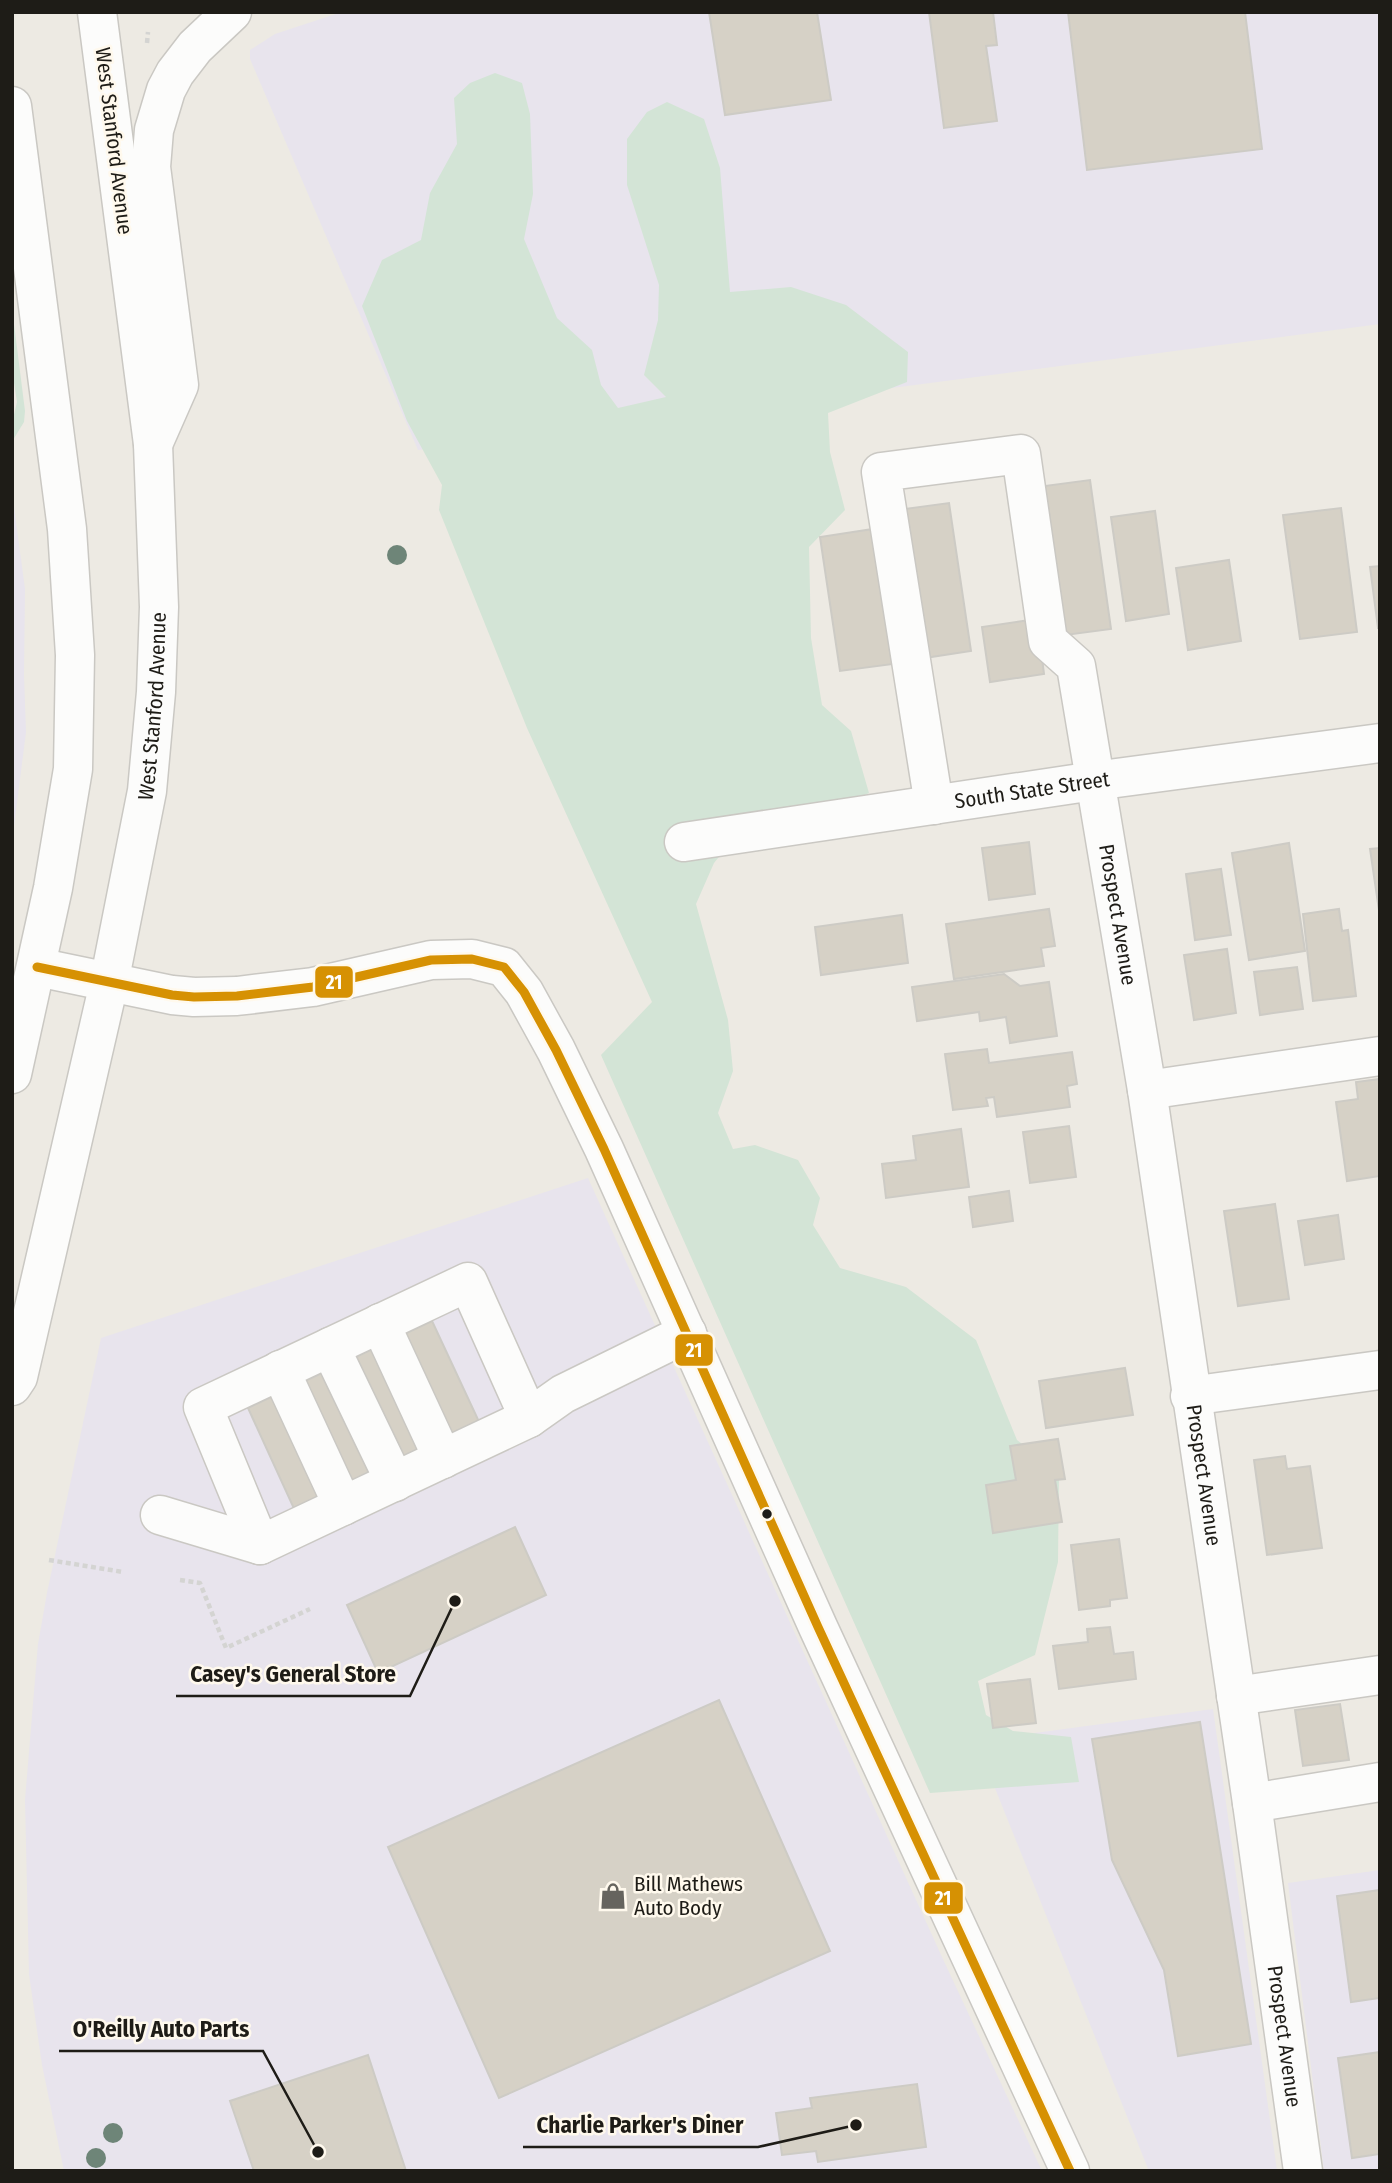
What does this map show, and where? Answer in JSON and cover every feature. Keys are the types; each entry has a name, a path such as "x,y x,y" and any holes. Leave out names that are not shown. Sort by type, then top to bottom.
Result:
{"street":[{"name":"West Stanford Avenue","path":"12,1386 18,1377 109,983 147,791 156,692 159,607 153,444 97,12"},
{"path":"153,444 179,386 151,167 154,130 166,90 175,73 195,47 232,12"},
{"path":"12,106 18,187 67,529 75,655 73,769 37,967 12,1074"},
{"name":"Prospect Avenue","path":"934,805 881,472 1021,454 1048,641 1076,666 1147,1090 1303,2171"},
{"name":"South State Street","path":"684,842 1094,781 1380,743"},
{"path":"37,967 109,983 194,997 237,996 313,987 431,960 472,959 504,967 524,992 556,1050 604,1149 818,1627 1070,2171"},
{"path":"1147,1090 1380,1056"},
{"path":"260,1545 202,1407 280,1370 468,1282 529,1418"},
{"path":"380,1323 443,1459"},
{"path":"160,1515 260,1545 529,1418 563,1394 687,1333"},
{"path":"330,1347 394,1482"},
{"path":"280,1370 343,1506"},
{"path":"1190,1396 1380,1370"},
{"path":"1236,1696 1380,1675"},
{"path":"1252,1803 1380,1783"}],"path":[{"path":"48,1560 123,1572"},
{"path":"180,1580 200,1583 226,1648 310,1609"}],"shaded area":[{"path":"342,12 1380,12 1380,324 418,450 250,59 250,50 275,34"},
{"path":"12,492 25,589 26,732 12,842"},
{"path":"588,1178 1042,2171 64,2171 42,2065 29,1974 25,1800 38,1644 101,1338"},
{"path":"1213,1709 1277,2171 1149,2171 976,1741"},
{"path":"1380,1870 1380,2171 1324,2171 1288,1883"}],"green space":[{"path":"495,73 522,83 530,114 533,194 524,239 557,318 592,350 601,385 618,408 666,397 644,375 658,320 659,285 627,185 627,139 647,112 667,102 704,119 720,168 730,292 791,287 846,305 908,352 907,382 828,413 830,452 845,510 809,547 811,638 822,705 851,731 869,793 828,812 743,827 714,863 696,904 728,1020 733,1071 718,1113 733,1149 755,1145 798,1160 820,1198 813,1225 840,1268 906,1287 976,1340 1017,1440 1059,1473 1058,1562 1035,1655 978,1681 986,1715 1013,1731 1071,1737 1079,1782 930,1793 601,1055 652,1002 527,728 439,510 442,485 407,421 362,306 382,260 421,240 430,193 457,144 454,98 470,83"},
{"path":"12,308 25,411 24,422 13,440 12,423 17,402 12,370"}],"building":[{"path":"709,12 817,12 831,100 725,115"},
{"path":"929,12 993,12 997,45 986,46 997,121 944,128"},
{"path":"1068,12 1245,12 1262,149 1087,170"},
{"path":"1090,480 1111,629 1058,636 1037,487"},
{"path":"949,503 971,651 918,659 897,510"},
{"path":"1341,508 1357,632 1300,639 1283,515"},
{"path":"1155,511 1169,614 1126,621 1111,517"},
{"path":"873,529 893,664 840,671 820,537"},
{"path":"1229,560 1241,641 1188,650 1176,568"},
{"path":"1380,566 1380,628 1378,628 1370,567"},
{"path":"1037,619 1044,674 990,682 982,627"},
{"path":"1029,842 1035,894 989,900 982,848"},
{"path":"1289,843 1305,951 1249,960 1232,853"},
{"path":"1380,848 1380,917 1370,849"},
{"path":"1221,869 1231,935 1195,940 1186,874"},
{"path":"1049,909 1055,946 1041,948 1044,966 954,979 946,924"},
{"path":"1339,909 1342,931 1348,930 1356,996 1313,1001 1303,914"},
{"path":"902,915 908,963 821,975 815,927"},
{"path":"1227,949 1236,1013 1194,1020 1184,955"},
{"path":"1297,967 1303,1009 1260,1015 1254,972"},
{"path":"1004,974 1020,986 1049,982 1057,1036 1010,1043 1006,1017 980,1021 979,1012 917,1021 912,987"},
{"path":"987,1049 989,1063 1072,1052 1077,1084 1067,1086 1070,1107 997,1117 994,1097 986,1098 988,1106 953,1110 945,1054"},
{"path":"1380,1079 1380,1176 1347,1181 1336,1102 1358,1099 1356,1082"},
{"path":"1069,1126 1076,1177 1030,1183 1023,1132"},
{"path":"961,1129 969,1187 886,1198 882,1164 916,1160 913,1136"},
{"path":"1009,1191 1013,1221 973,1227 969,1197"},
{"path":"1275,1204 1289,1299 1238,1306 1224,1211"},
{"path":"1338,1215 1344,1259 1305,1265 1298,1221"},
{"path":"432,1321 481,1426 296,1513 248,1408"},
{"path":"1125,1368 1133,1415 1046,1428 1039,1381"},
{"path":"1058,1439 1065,1479 1055,1480 1062,1522 993,1533 986,1485 1016,1480 1010,1446"},
{"path":"1285,1456 1287,1469 1310,1466 1322,1548 1267,1555 1254,1460"},
{"path":"515,1527 546,1595 378,1673 347,1605"},
{"path":"1119,1539 1127,1598 1110,1600 1110,1606 1079,1610 1071,1545"},
{"path":"1110,1627 1114,1654 1133,1652 1136,1679 1059,1689 1053,1646 1088,1642 1087,1629"},
{"path":"1030,1679 1036,1723 993,1728 987,1684"},
{"path":"719,1700 830,1951 499,2098 388,1847"},
{"path":"1340,1704 1349,1760 1303,1766 1295,1710"},
{"path":"1200,1722 1251,2044 1178,2056 1164,1970 1112,1860 1092,1739"},
{"path":"1380,1890 1380,1998 1351,2002 1337,1896"},
{"path":"1380,2052 1380,2154 1352,2158 1338,2058"},
{"path":"368,2055 406,2171 254,2171 230,2101"},
{"path":"917,2084 926,2147 818,2162 816,2151 782,2155 776,2113 812,2108 810,2098"}],"transit line":[{"name":"21","path":"37,967 172,995 194,997 237,996 313,987 431,960 472,959 504,967 524,992 556,1050 604,1149 818,1627 1070,2171"}],"place":[{"name":"Casey's General Store","path":"455,1601"},
{"name":"Bill Mathews Auto Body","path":"613,1896"},
{"name":"Charlie Parker's Diner","path":"856,2125"},
{"name":"O'Reilly Auto Parts","path":"318,2152"}]}
